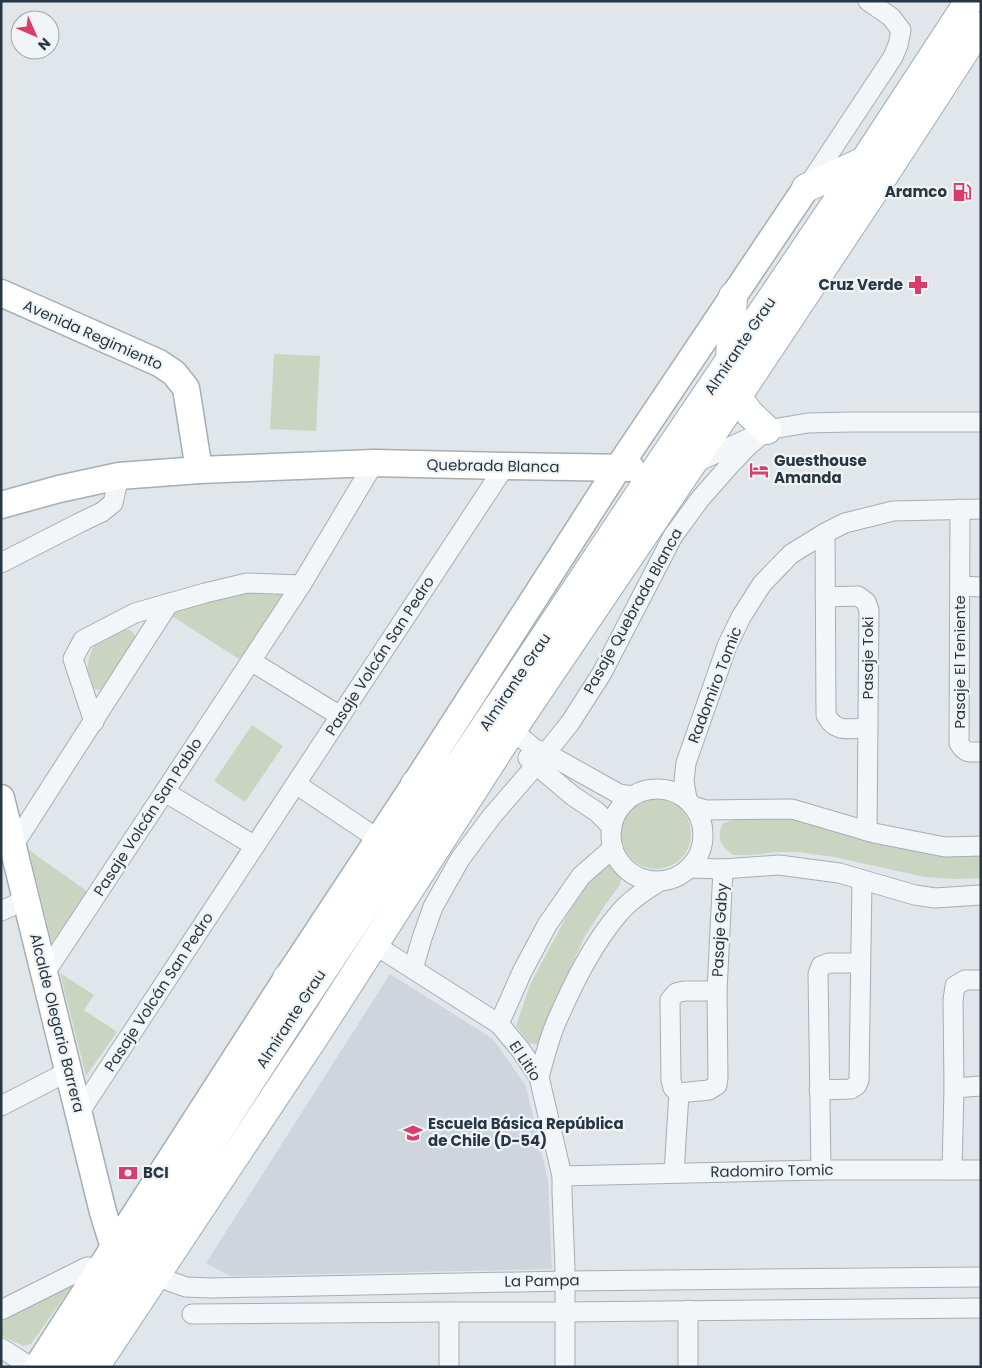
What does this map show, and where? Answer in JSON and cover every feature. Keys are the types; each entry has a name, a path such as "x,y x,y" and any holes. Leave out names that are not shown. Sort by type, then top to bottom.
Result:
{"main road":[{"name":"Almirante Grau","path":"66,1367 126,1263 865,160 969,1"},
{"name":"Almirante Grau","path":"95,1367 126,1263 375,945 508,737 737,397 981,26"},
{"path":"806,188 865,160"},
{"path":"730,360 732,296"},
{"path":"737,397 750,414 767,430"},
{"path":"415,784 458,767"},
{"path":"287,978 290,1020"}],"street":[{"name":"Almirante Grau","path":"37,1367 126,1263 287,978 415,784 618,468 893,57 901,30 891,17 868,1"},
{"name":"Avenida Regimiento","path":"1,293 159,363 174,373 186,388 199,470"},
{"name":"Quebrada Blanca","path":"1,506 59,489 119,476 199,470 374,463 658,468 691,465 767,430 784,426 808,424 981,422"},
{"name":"Pasaje Quebrada Blanca","path":"413,969 433,907 460,859 492,816 542,759 570,723 602,673 672,536 700,499 729,466 767,430"},
{"name":"Pasaje Volcán San Pablo","path":"45,973 301,584 374,463"},
{"name":"Pasaje Volcán San Pedro","path":"79,1113 505,466"},
{"path":"1,563 78,522 102,512 114,503 119,476"},
{"name":"Pasaje El Teniente","path":"960,509 959,743 966,752 981,752"},
{"name":"Radomiro Tomic","path":"690,802 684,781 686,763 727,646 741,618 762,584 791,554 824,533 845,523 893,510 981,509"},
{"path":"824,533 826,715 830,723 838,729 868,728"},
{"path":"94,722 74,659 83,640 135,613 169,603 247,583 301,584"},
{"name":"Pasaje El Teniente","path":"960,586 981,587"},
{"name":"Pasaje Toki","path":"825,597 858,596 866,602 869,610 867,831"},
{"path":"13,846 169,603"},
{"path":"251,661 340,716"},
{"path":"508,737 529,758 542,759 619,794 632,796"},
{"path":"542,759 573,796 597,812 612,827"},
{"name":"Radomiro Tomic","path":"662,789 686,763"},
{"path":"296,784 378,839"},
{"path":"690,802 701,821 703,838 699,854 689,868 675,877 660,880 645,879 631,873 620,862 613,848 611,838 612,827 619,809 632,796 641,791 652,789 670,790 706,810 792,809 867,831 945,847 981,846"},
{"path":"165,792 255,846"},
{"name":"Alcalde Olegario Barrera","path":"1,798 103,1212 126,1263"},
{"path":"499,1024 522,972 547,925 581,876 613,848"},
{"path":"689,868 723,869 779,865 839,873 915,895 935,898 981,895"},
{"name":"Pasaje Gaby","path":"679,1094 709,1090 717,1085 717,990 723,869"},
{"path":"539,1077 555,1026 582,969 601,937 621,911 660,880"},
{"path":"819,1090 851,1089 857,1085 859,1080 862,880"},
{"path":"1,911 26,899"},
{"name":"El Litio","path":"375,945 499,1024 520,1049 539,1077 562,1176 565,1367"},
{"path":"821,1170 818,974 821,966 829,963 860,963"},
{"path":"952,1170 954,1088 953,1000 955,986 965,980 981,980"},
{"name":"Pasaje Gaby","path":"674,1173 679,1094 673,1088 671,1080 670,1000 676,993 684,991 717,990"},
{"path":"1,1106 69,1071"},
{"path":"954,1088 981,1086"},
{"name":"Radomiro Tomic","path":"562,1176 821,1170 981,1170"},
{"path":"1,1310 87,1267 126,1263"},
{"name":"La Pampa","path":"126,1263 186,1287 211,1288 565,1280 981,1278"},
{"name":"La Pampa","path":"192,1314 981,1308"},
{"path":"688,1310 688,1367"},
{"path":"449,1312 449,1367"},
{"path":"1,1348 31,1367"}],"shaded area":[{"name":"Escuela Básica República de Chile (D-54)","path":"390,974 493,1039 526,1086 548,1180 552,1269 230,1276 206,1263"}],"green space":[{"path":"274,354 320,356 316,431 270,429"},
{"path":"251,591 287,592 242,661 172,616 177,611 196,603"},
{"path":"125,629 132,632 136,639 106,690 91,686 87,673 89,658 94,644"},
{"path":"252,725 283,746 245,802 214,781"},
{"path":"663,799 676,805 685,814 689,820 691,834 689,848 681,859 670,867 649,869 642,867 631,859 623,848 621,827 623,820 631,809 642,801"},
{"path":"744,817 797,817 981,855 981,878 925,877 834,857 797,852 733,855 720,841 721,828 723,823"},
{"path":"29,850 88,892 52,942"},
{"path":"609,862 615,863 620,869 622,875 620,885 584,938 546,1024 544,1035 537,1044 529,1043 516,1026 530,985 573,904 593,875"},
{"path":"60,973 94,995 84,1010 117,1032 86,1076"},
{"path":"68,1286 72,1286 31,1344 24,1346 1,1336 1,1323 9,1316"}],"place":[{"name":"Aramco","path":"962,192"},
{"name":"Cruz Verde","path":"918,285"},
{"name":"Guesthouse Amanda","path":"759,470"},
{"name":"Escuela Básica República de Chile (D-54)","path":"413,1133"},
{"name":"BCI","path":"128,1173"}]}
